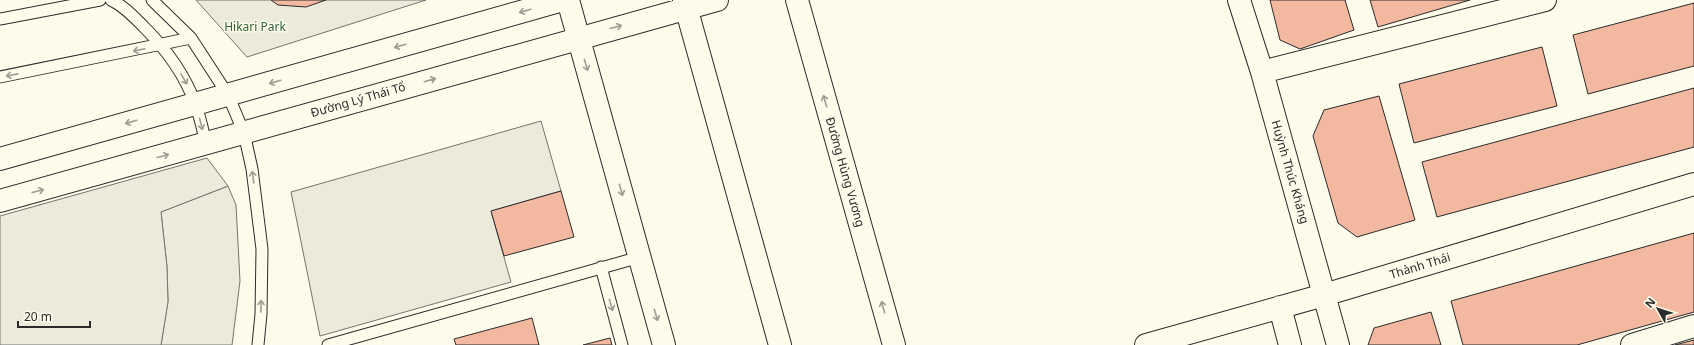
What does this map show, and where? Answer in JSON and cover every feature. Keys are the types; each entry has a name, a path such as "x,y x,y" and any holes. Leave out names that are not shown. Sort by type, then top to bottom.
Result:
{"street":[{"path":"0,159 563,0"},
{"path":"568,0 664,345"},
{"name":"Đường Lý Thái Tổ","path":"0,201 206,144 578,37 685,4 717,0"},
{"name":"Đường Hùng Vương","path":"797,0 894,345"},
{"name":"Huỳnh Thúc Kháng","path":"1239,0 1262,72 1338,345"},
{"path":"1262,72 1545,0"},
{"path":"685,4 780,345"},
{"name":"Thành Thái","path":"1146,345 1280,308 1694,184"},
{"path":"1280,308 1290,345"},
{"path":"1639,344 1694,326"}],"lane":[{"path":"0,19 100,0"},
{"path":"111,0 122,7 161,45 186,81 196,104 206,144"},
{"path":"152,0 191,38 228,95 244,133 252,169 262,249 261,314 258,345"},
{"path":"0,77 191,38"},
{"path":"328,345 640,257"},
{"path":"601,267 622,345"}],"green space":[{"name":"Hikari Park","path":"196,0 426,0 247,57"},
{"path":"228,186 236,205 240,281 232,345 161,345 168,301 167,267 161,212"}],"shaded area":[{"path":"541,121 561,191 491,211 511,282 320,336 291,192"},
{"path":"207,158 228,186 161,212 167,267 168,302 161,345 0,345 0,216"}],"building":[{"path":"271,0 326,0 306,7 278,5"},
{"path":"1270,0 1345,0 1354,30 1300,49 1280,40"},
{"path":"1370,0 1470,0 1378,27"},
{"path":"1694,3 1694,66 1588,94 1573,35"},
{"path":"1542,47 1557,106 1414,143 1399,84"},
{"path":"1694,88 1694,147 1437,217 1422,162"},
{"path":"1379,96 1415,220 1357,237 1338,223 1313,136 1324,110"},
{"path":"561,191 574,237 504,256 491,211"},
{"path":"1694,233 1694,312 1577,345 1463,345 1451,301"},
{"path":"1431,312 1441,345 1368,345 1374,328"},
{"path":"532,318 539,345 456,345 454,339"},
{"path":"610,338 612,345 583,345"},
{"path":"1694,340 1694,345 1675,345"}]}
